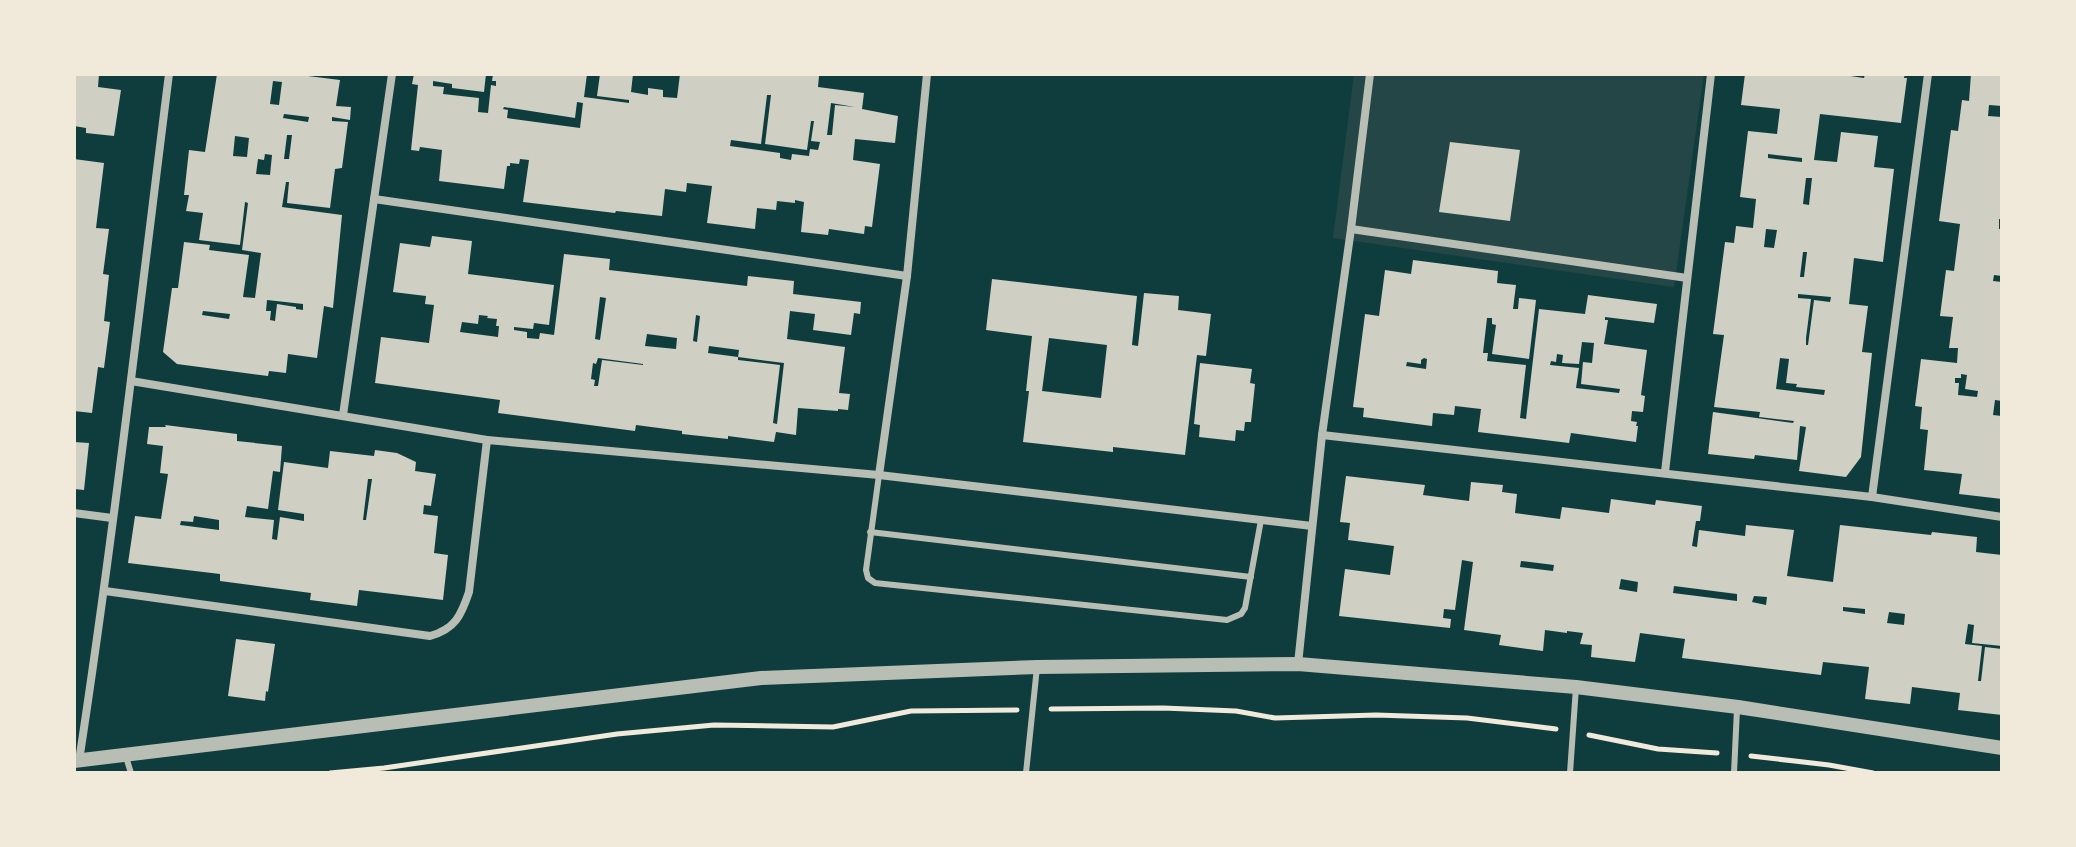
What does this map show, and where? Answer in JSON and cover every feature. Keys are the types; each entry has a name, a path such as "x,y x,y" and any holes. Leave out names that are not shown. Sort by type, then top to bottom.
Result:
{"street":[{"path":"169,74 105,591 76,761 761,678 1037,667 1298,664 1576,687 1738,707 2002,748"},
{"path":"343,415 392,74"},
{"path":"879,475 907,276 927,74"},
{"path":"1298,664 1322,435 1370,74"},
{"path":"1665,472 1711,74"},
{"path":"1872,497 1928,74"},
{"path":"374,199 907,276"},
{"path":"1351,229 1687,278"},
{"path":"131,381 487,440 879,475 1312,526"},
{"path":"1322,435 1665,472 1872,497 2002,517"},
{"path":"105,591 430,636 446,631 462,612 469,592 487,440"},
{"path":"74,513 112,518"}],"lane":[{"path":"879,475 866,570 868,578 875,583 891,585 1227,620 1241,614 1245,608 1261,520"},
{"path":"870,532 1251,577"},
{"path":"1026,773 1037,667"},
{"path":"1570,773 1576,687"},
{"path":"1734,773 1738,707"},
{"path":"125,755 131,773"}],"path":[{"path":"330,773 617,734 714,725 833,727 911,711 1163,708 1236,711 1275,718 1376,715 1467,718 1572,731 1658,749 1736,754 1873,773"}],"shaded area":[{"path":"1354,74 1704,74 1674,287 1333,238"}],"building":[{"path":"74,74 99,74 98,87 121,90 114,136 86,133 86,128 74,126"},
{"path":"217,74 292,74 340,80 336,106 351,107 350,120 332,117 332,121 348,122 342,168 335,169 330,208 287,203 289,182 286,182 282,207 342,215 333,308 324,306 317,358 288,354 286,373 269,371 268,376 177,364 163,352 172,288 178,288 184,242 210,245 209,250 249,255 243,297 255,298 261,253 242,250 248,203 245,202 240,245 199,240 203,213 186,211 189,195 184,195 189,150 205,152","holes":["273,81 282,82 279,105 270,104","284,114 309,117 308,122 283,118","287,135 292,135 289,159 284,159","235,136 249,138 247,157 233,156","265,154 272,155 270,175 256,174 258,159 264,160","267,300 303,304 303,310 277,304 275,321 270,320 271,311 266,311","203,311 230,314 229,319 202,315"]},
{"path":"414,74 486,74 484,92 452,88 452,84 433,81 433,86 444,87 443,94 479,98 478,112 488,113 491,85 496,86 496,81 492,81 493,74 587,74 584,97 629,103 629,100 597,96 600,74 633,74 631,92 648,95 648,88 663,90 663,97 677,98 680,74 803,74 819,76 818,87 864,93 862,109 898,116 895,143 855,139 853,160 880,164 872,227 865,226 864,234 829,229 828,235 801,232 804,202 795,200 795,203 777,201 776,210 757,208 755,229 707,223 712,186 687,183 686,192 665,189 662,216 523,202 529,160 520,159 519,164 510,163 507,166 504,189 439,181 442,150 420,147 419,151 411,150 418,85 412,84","holes":["767,95 771,95 765,144 807,150 811,121 814,121 811,141 820,142 818,150 810,149 809,156 792,154 791,160 780,158 780,153 730,146 731,140 761,144","577,102 583,103 580,128 507,118 508,110 503,109 575,118","831,103 855,107 835,105 832,135 827,135"]},
{"path":"1745,74 1837,74 1864,78 1865,74 1905,74 1904,78 1907,78 1901,123 1820,114 1814,160 1837,162 1841,132 1878,136 1874,167 1894,169 1883,262 1854,258 1849,304 1868,306 1862,352 1872,353 1861,457 1846,477 1799,471 1806,427 1800,426 1797,460 1708,454 1713,412 1794,421 1759,417 1760,412 1714,407 1724,335 1713,334 1725,242 1734,243 1736,226 1753,228 1756,199 1740,197 1748,131 1777,134 1780,109 1741,105","holes":["1768,154 1802,158 1802,162 1768,158","1806,178 1812,178 1809,205 1803,204","1766,229 1777,230 1774,248 1764,247","1803,252 1807,252 1804,277 1800,277","1798,294 1831,297 1830,302 1814,300 1806,345 1811,299 1798,298","1780,358 1789,359 1786,383 1825,390 1824,395 1776,389"]},
{"path":"1971,74 2002,74 2002,106 1989,105 1988,116 2002,117 2002,219 1999,219 1999,229 2002,229 2002,276 1994,275 1993,281 2002,282 2002,401 1995,400 1993,415 2002,416 2002,499 1959,494 1962,474 1924,470 1928,430 1920,429 1922,407 1915,406 1921,359 1957,363 1958,348 1949,348 1953,317 1940,316 1946,270 1954,271 1960,224 1939,221 1951,130 1958,131 1962,100 1969,101","holes":["1961,374 1967,375 1965,389 1978,391 1977,397 1958,395 1959,383 1955,383 1955,378 1961,378"]},
{"path":"1450,142 1520,150 1510,221 1439,212"},
{"path":"74,159 104,163 96,228 109,229 103,274 109,275 104,321 110,322 104,368 98,367 92,413 74,411"},
{"path":"432,236 472,241 468,274 554,285 549,325 534,323 533,329 514,327 514,330 527,332 527,338 539,339 540,333 554,335 564,254 610,259 609,270 747,286 748,276 794,281 793,294 861,302 860,314 854,313 851,335 813,330 815,314 790,311 787,339 845,347 839,393 850,394 848,410 798,408 796,435 776,432 774,442 682,434 682,431 636,425 635,431 498,413 500,400 375,383 381,337 429,343 434,305 425,304 426,296 393,292 400,243 430,247","holes":["600,297 606,298 600,340 595,339","479,315 497,319 498,337 460,332 462,322 478,324","696,315 700,316 697,342 693,341","647,334 677,338 676,349 645,346","709,346 739,350 738,357 708,353","738,357 784,363 777,424 773,423 780,365 738,360","598,358 643,365 602,360 598,386 594,386 595,380 591,379 593,363 596,364"]},
{"path":"1413,260 1498,271 1497,283 1516,285 1513,309 1518,309 1519,298 1536,300 1529,359 1492,354 1496,325 1492,324 1492,318 1487,318 1483,353 1488,353 1487,361 1526,365 1520,418 1526,419 1539,309 1585,314 1588,295 1657,304 1654,323 1605,317 1608,320 1604,344 1647,350 1641,395 1645,396 1643,412 1632,411 1631,421 1637,422 1638,426 1636,442 1571,433 1569,443 1478,432 1481,409 1455,406 1454,415 1433,413 1432,426 1363,417 1364,408 1353,407 1365,314 1379,316 1385,270 1411,274","holes":["1582,342 1594,343 1592,363 1583,362 1581,384 1620,389 1619,393 1576,388 1579,368 1550,365 1551,361 1556,362 1557,354 1563,355 1562,363 1579,364","1424,358 1427,359 1426,369 1406,366 1407,362 1421,364"]},
{"path":"992,279 1137,296 1132,345 1138,346 1144,293 1179,296 1178,310 1211,314 1206,356 1197,355 1185,455 1113,447 1113,452 1023,442 1032,336 986,330","holes":["1049,338 1107,345 1101,398 1042,391"]},
{"path":"1200,363 1252,369 1250,383 1255,384 1251,422 1245,422 1244,431 1236,430 1235,441 1199,437 1200,425 1194,424"},
{"path":"149,427 237,434 237,441 282,446 280,472 273,471 268,509 247,506 245,517 274,520 272,539 277,540 280,517 304,521 304,514 278,510 284,462 328,468 330,451 374,456 375,450 397,453 416,462 415,471 436,474 431,506 424,505 423,514 438,516 434,553 448,555 443,600 359,590 357,606 310,600 311,593 220,581 220,574 128,563 135,516 161,519 168,474 160,473 163,446 147,444","holes":["368,479 372,479 366,520 363,520","194,516 219,520 219,530 180,525 181,521 193,522"]},
{"path":"74,442 89,443 84,490 74,489"},
{"path":"1346,476 1425,485 1423,495 1469,501 1471,482 1503,485 1502,492 1517,494 1515,513 1560,519 1562,507 1609,513 1611,499 1655,505 1656,500 1702,506 1692,546 1697,547 1699,530 1745,536 1746,525 1794,530 1787,576 1833,582 1840,525 1977,537 1976,552 2002,555 2002,646 1972,643 1974,625 1968,624 1965,644 1982,646 1978,681 1981,681 1985,647 2002,649 2002,715 1958,710 1960,693 1912,687 1910,704 1865,699 1869,667 1823,662 1821,675 1682,658 1685,639 1640,633 1635,662 1591,657 1592,645 1580,644 1583,633 1567,631 1545,630 1543,651 1499,645 1501,635 1464,630 1473,562 1462,560 1455,610 1444,609 1443,618 1451,619 1450,628 1339,616 1345,569 1390,575 1394,546 1348,540 1350,523 1340,522","holes":["1521,561 1554,565 1553,571 1520,567","1621,579 1638,582 1637,592 1619,589","1674,586 1737,594 1737,601 1673,593","1754,596 1767,597 1766,605 1752,602","1843,607 1865,609 1865,614 1843,611","1889,612 1905,614 1904,625 1887,623"]},
{"path":"236,639 275,644 265,701 228,696"}]}
